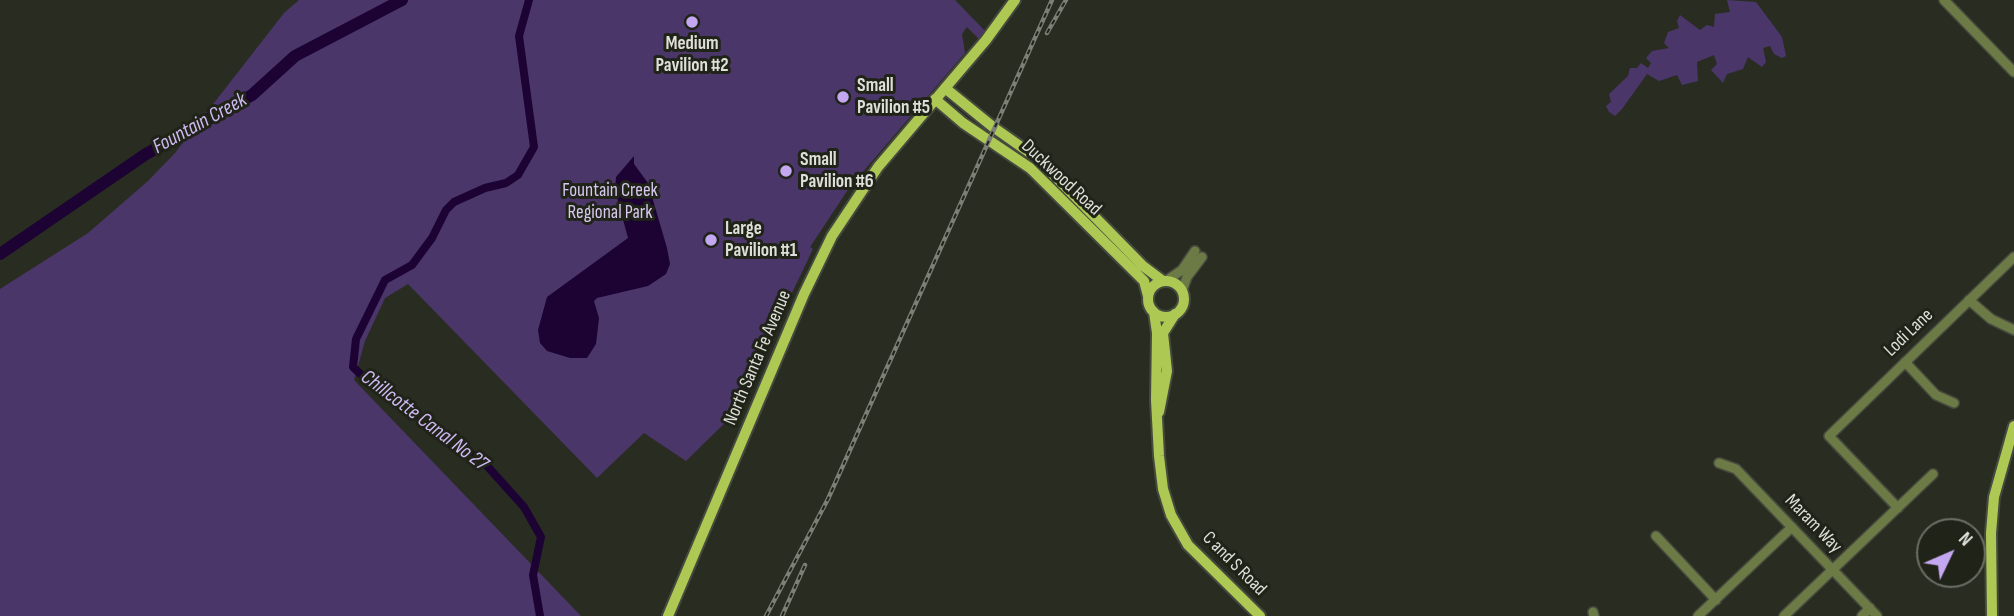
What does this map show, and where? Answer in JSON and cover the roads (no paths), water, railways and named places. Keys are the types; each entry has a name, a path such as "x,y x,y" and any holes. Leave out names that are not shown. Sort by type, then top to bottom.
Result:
{"main road":[{"name":"North Santa Fe Avenue","path":"668,616 827,246 864,185 1015,0"},
{"name":"Duckwood Road","path":"945,88 1037,158 1143,266 1165,281"},
{"name":"Duckwood Road","path":"935,99 963,123 1030,168 1144,281 1148,296"},
{"path":"1165,281 1175,284 1182,291 1183,305 1175,314 1164,317 1154,312 1148,296 1153,286 1165,281"},
{"name":"C and S Road","path":"1154,312 1157,333 1156,400 1163,489 1171,515 1188,545 1260,616"},
{"name":"C and S Road","path":"1159,414 1167,372 1163,333 1175,314"},
{"path":"1992,616 1991,533 1994,498 2014,426"}],"street":[{"path":"1944,0 2014,72"},
{"path":"1165,281 1182,270 1198,254 1182,291"},
{"name":"Lodi Lane","path":"1898,509 1829,436 2014,257"},
{"path":"1969,300 1991,319 2014,330"},
{"path":"1905,362 1936,395 1955,402"},
{"name":"Maram Way","path":"1719,463 1737,469 1877,616"},
{"path":"1784,616 1933,474"},
{"path":"1698,616 1792,527"},
{"path":"1656,536 1716,600"},
{"path":"1862,616 1870,608"}],"waterway":[{"name":"Fountain Creek","path":"0,254 146,154 252,95 295,56 402,0"},
{"name":"Chillcotte Canal No 27","path":"529,0 519,36 534,147 518,175 506,183 485,188 454,202 446,210 432,238 412,265 385,280 356,339 353,367 372,385 402,402 452,446 480,458 524,507 541,537 533,575 540,616"}],"railway":[{"path":"766,616 828,499 1052,0"},
{"path":"1047,33 1066,0"},
{"path":"782,616 805,565"}],"place":[{"name":"Medium Pavilion #2","path":"692,22"},
{"name":"Small Pavilion #5","path":"843,97"},
{"name":"Small Pavilion #6","path":"786,171"},
{"name":"Large Pavilion #1","path":"711,240"}],"park label":[{"name":"Fountain Creek Regional Park","path":"610,202"}]}
